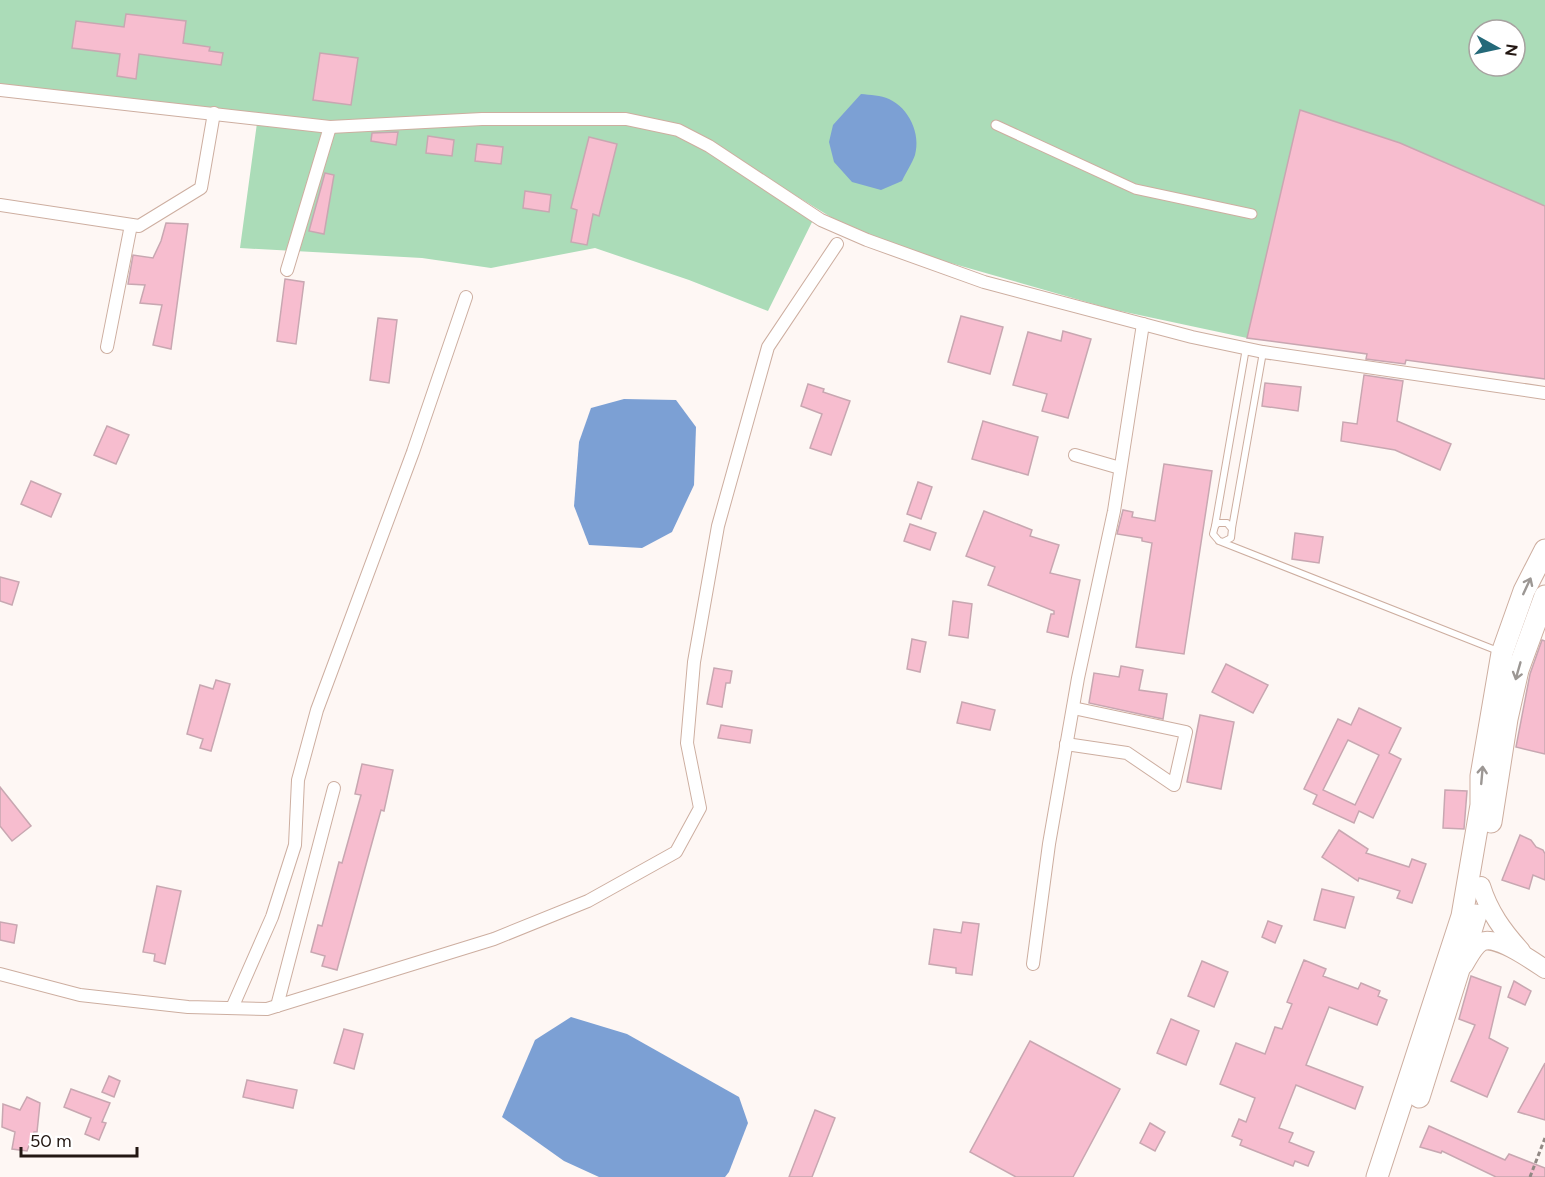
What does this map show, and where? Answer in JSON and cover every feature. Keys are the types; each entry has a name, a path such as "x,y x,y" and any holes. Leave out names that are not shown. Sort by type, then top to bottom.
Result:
{"highway":[{"path":"1377,1177 1461,916 1481,805 1481,776 1502,653 1524,591 1545,550"},
{"path":"1393,1177 1475,920 1518,670 1545,596"}],"main road":[{"path":"1481,886 1493,917 1522,953"},
{"path":"1458,975 1481,942 1487,941 1522,953 1545,969"}],"street":[{"path":"0,90 330,127 482,119 626,119 678,130 709,146 821,220 867,240 984,282 1192,337 1263,352 1545,393"},
{"path":"0,205 139,226 201,188 214,113"},
{"path":"996,125 1135,189 1252,214"},
{"path":"287,270 330,127"},
{"path":"107,347 131,225"},
{"path":"0,974 80,994 188,1007 267,1009 494,939 588,901 676,852 700,808 687,743 694,662 718,526 768,347 837,244"},
{"path":"232,1008 272,917 296,845 298,780 317,710 413,452 466,297"},
{"path":"1033,964 1048,844 1073,708 1114,511 1143,324"},
{"path":"1075,455 1120,468"},
{"path":"1066,744 1127,753 1174,785 1186,732 1073,708"},
{"path":"277,1006 334,788"}],"lane":[{"path":"1246,348 1213,534 1219,541 1502,653"},
{"path":"1219,541 1223,542 1231,538 1263,352"},
{"path":"1215,526 1222,522 1230,526 1232,530"}],"path":[{"path":"1530,1177 1545,1138"}],"green space":[{"path":"0,0 1545,0 1545,206 1400,143 1300,111 1247,338 1111,309 919,254 852,230 680,125 495,115 329,121 0,86"},
{"path":"257,123 408,125 625,123 675,132 814,218 768,311 689,280 595,248 491,268 422,258 240,248"}],"water":[{"path":"861,94 883,97 896,103 908,115 915,130 915,155 902,181 881,190 852,182 834,162 829,142 833,125"},
{"path":"624,399 676,400 696,427 694,485 672,532 642,548 589,545 574,506 579,442 591,408"},
{"path":"571,1017 627,1034 739,1097 748,1123 725,1177 599,1177 564,1161 502,1117 535,1040"}],"building":[{"path":"126,14 186,21 183,43 210,47 209,51 223,53 221,65 139,54 136,79 117,76 120,54 72,48 76,21 124,27"},
{"path":"320,53 358,58 351,105 313,100"},
{"path":"1300,110 1400,143 1545,206 1545,379 1406,360 1405,364 1366,359 1367,354 1247,338"},
{"path":"398,132 396,145 371,141 372,133"},
{"path":"428,136 454,140 452,156 426,153"},
{"path":"589,137 617,144 599,216 593,214 587,245 571,242 577,210 571,208"},
{"path":"477,144 503,147 501,164 475,161"},
{"path":"325,173 334,175 324,234 309,231"},
{"path":"525,191 551,195 549,212 523,208"},
{"path":"166,223 188,224 171,349 153,345 162,305 140,303 145,285 128,284 133,255 153,258"},
{"path":"285,279 304,282 296,344 277,341"},
{"path":"961,316 1003,327 990,374 948,362"},
{"path":"378,318 397,320 389,383 370,380"},
{"path":"1063,331 1091,339 1068,418 1042,411 1047,394 1013,385 1028,332 1061,341"},
{"path":"1364,375 1403,381 1397,421 1451,444 1440,470 1395,450 1341,441 1343,422 1357,424"},
{"path":"1265,383 1301,387 1298,411 1262,406"},
{"path":"808,384 850,401 831,455 810,448 822,414 801,406"},
{"path":"983,421 1038,437 1028,475 972,459"},
{"path":"107,426 129,435 116,464 94,455"},
{"path":"1164,464 1212,471 1184,654 1136,647 1152,543 1142,541 1142,538 1117,534 1123,510 1133,512 1132,517 1155,521"},
{"path":"31,481 61,494 51,517 21,504"},
{"path":"918,482 932,487 921,519 907,514"},
{"path":"984,511 1032,530 1030,536 1059,545 1050,573 1080,580 1068,637 1047,632 1051,614 1054,614 1054,611 988,585 995,567 966,556"},
{"path":"910,524 936,533 930,550 904,541"},
{"path":"1295,533 1323,537 1319,563 1292,559"},
{"path":"0,577 19,582 12,605 0,601"},
{"path":"953,601 972,604 968,638 949,635"},
{"path":"912,639 926,642 920,672 907,669"},
{"path":"1542,640 1545,641 1545,754 1516,747 1530,674"},
{"path":"1226,664 1268,685 1253,713 1212,692"},
{"path":"1121,666 1143,670 1139,690 1167,694 1163,719 1089,703 1094,673 1119,677"},
{"path":"714,668 732,671 730,683 726,683 722,707 707,704"},
{"path":"216,680 230,684 211,751 200,748 203,739 187,734 200,685 213,689"},
{"path":"962,702 995,710 990,730 957,723"},
{"path":"1359,708 1401,728 1389,753 1401,759 1373,818 1359,811 1354,823 1313,804 1317,795 1304,789 1338,719 1351,725","holes":["1348,740 1379,755 1355,805 1323,790"]},
{"path":"1200,715 1234,722 1221,789 1187,782"},
{"path":"721,725 752,730 750,743 718,738"},
{"path":"362,764 393,770 384,811 381,810 337,970 322,966 325,956 311,952 318,925 322,926 339,862 342,863 361,795 355,794"},
{"path":"0,787 31,826 12,841 0,826"},
{"path":"1445,790 1467,791 1464,829 1443,828"},
{"path":"1339,830 1368,849 1366,853 1409,867 1412,859 1426,864 1412,903 1397,898 1400,891 1359,878 1358,881 1322,857"},
{"path":"1520,835 1531,840 1545,854 1545,880 1533,875 1529,889 1502,880"},
{"path":"157,886 181,891 165,964 154,961 155,954 143,952"},
{"path":"1322,889 1354,897 1345,928 1314,920"},
{"path":"1268,921 1282,926 1275,943 1262,937"},
{"path":"0,922 17,925 14,943 0,940"},
{"path":"963,922 979,924 972,975 956,973 956,968 929,964 934,929 961,933"},
{"path":"1304,960 1326,969 1323,976 1358,989 1361,983 1380,991 1378,996 1387,1000 1377,1025 1329,1007 1306,1065 1363,1087 1355,1109 1296,1085 1279,1128 1293,1133 1289,1142 1314,1152 1308,1166 1295,1161 1293,1166 1240,1145 1242,1140 1232,1136 1239,1119 1246,1122 1255,1098 1220,1084 1236,1043 1265,1054 1275,1027 1282,1029 1292,1004 1287,1002"},
{"path":"1202,961 1228,972 1214,1007 1188,996"},
{"path":"1471,976 1501,987 1489,1038 1508,1048 1487,1097 1451,1081 1475,1025 1459,1019"},
{"path":"1514,981 1531,991 1525,1005 1508,997"},
{"path":"1171,1019 1199,1031 1186,1065 1157,1053"},
{"path":"344,1029 363,1034 354,1069 334,1063"},
{"path":"1030,1041 1120,1089 1073,1177 1016,1177 970,1152"},
{"path":"1545,1063 1545,1120 1518,1112"},
{"path":"109,1076 120,1081 114,1097 102,1092"},
{"path":"247,1080 297,1090 293,1108 243,1097"},
{"path":"71,1089 110,1103 102,1122 106,1123 99,1140 85,1134 91,1118 64,1107"},
{"path":"27,1097 40,1103 37,1132 34,1132 27,1151 12,1149 15,1132 2,1127 3,1104 20,1110"},
{"path":"815,1110 835,1118 812,1177 789,1177"},
{"path":"1150,1123 1165,1132 1155,1151 1140,1143"},
{"path":"1429,1126 1505,1160 1509,1154 1545,1168 1545,1177 1496,1177 1442,1151 1441,1153 1420,1147"}]}
